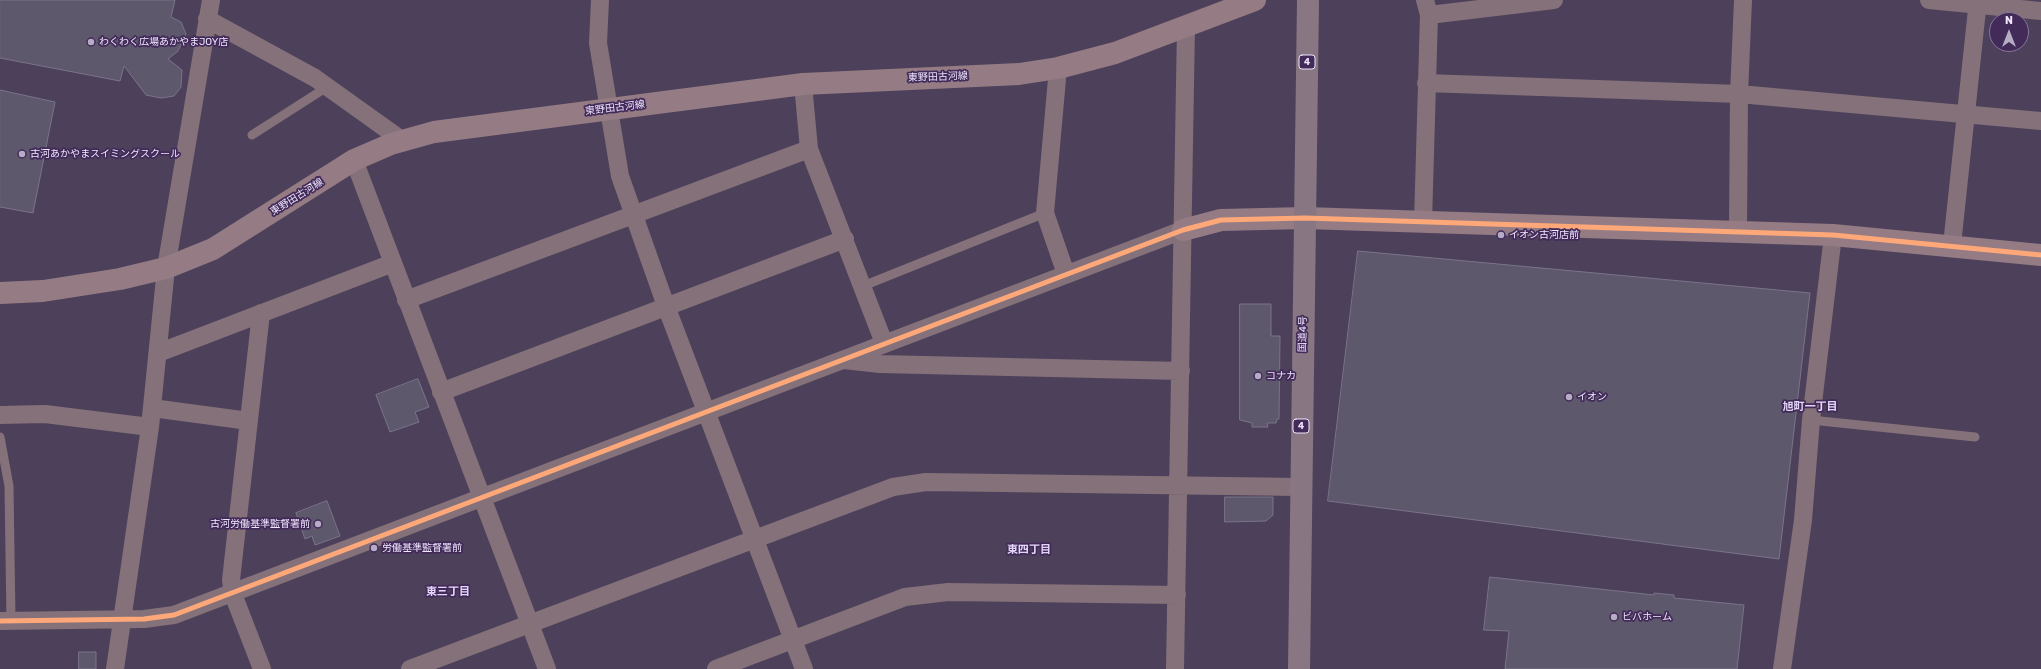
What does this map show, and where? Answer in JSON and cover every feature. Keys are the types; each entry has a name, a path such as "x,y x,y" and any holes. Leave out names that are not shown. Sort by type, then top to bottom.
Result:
{"highway":[{"name":"国道4号","path":"1299,669 1300,487 1308,0"}],"main road":[{"name":"東野田古河線","path":"0,293 43,291 92,284 166,268 213,249 354,160 391,144 434,132 609,108 803,84 1019,74 1058,68 1115,53 1186,26 1231,4 1255,0"},
{"path":"1183,230 1221,220 1304,218 1833,234 2041,255"}],"street":[{"path":"115,669 150,427 166,268 210,0"},
{"path":"600,0 598,43 620,176 666,306 804,669"},
{"path":"1423,222 1427,8 1554,0"},
{"path":"1738,231 1739,94 1743,0"},
{"path":"1929,0 1978,2 2041,11"},
{"path":"1952,245 1964,114 1978,2"},
{"path":"207,19 315,78 402,141"},
{"path":"1176,669 1186,26"},
{"path":"1058,68 1044,213 1066,274"},
{"path":"1426,83 1739,94 2041,121"},
{"path":"803,84 809,149 884,343"},
{"path":"406,300 809,149"},
{"path":"354,160 528,624 547,669"},
{"path":"5,621 122,620 167,617 233,594 481,497 1183,230"},
{"path":"1782,669 1802,520 1811,420 1833,234"},
{"path":"441,392 845,239"},
{"path":"158,353 393,264"},
{"path":"261,313 231,580 233,594 262,669"},
{"path":"841,360 880,364 1181,371"},
{"path":"152,408 249,421"},
{"path":"0,415 45,414 150,427"},
{"path":"410,669 893,487 926,482 1300,487"},
{"path":"716,669 905,597 948,592 1177,596"}],"lane":[{"path":"252,135 327,87"},
{"path":"863,286 1044,213"},
{"path":"1811,420 1975,437"},
{"path":"0,437 9,486 5,621"}],"building":[{"name":"わくわく広場あかやまJOY店","path":"0,0 175,0 171,17 181,22 186,34 178,51 168,59 182,70 181,87 174,96 161,98 146,95 124,66 120,81 0,58"},
{"name":"古河あかやまスイミングスクール","path":"0,90 55,102 33,213 0,207"},
{"name":"イオン","path":"1358,251 1810,293 1779,559 1328,501"},
{"path":"1240,304 1271,304 1271,336 1280,336 1279,419 1277,419 1276,423 1267,423 1268,427 1252,427 1252,423 1240,420"},
{"path":"418,379 429,407 415,412 419,422 390,432 376,395"},
{"path":"1225,497 1273,497 1273,515 1266,521 1225,522"},
{"name":"古河労働基準監督署前","path":"327,501 340,536 315,545 312,536 305,539 296,513"},
{"name":"ビバホーム","path":"1490,577 1654,595 1654,593 1674,595 1674,598 1744,605 1737,669 1505,669 1509,631 1484,630"},
{"path":"79,652 96,652 96,669 79,669"}],"cycle path":[{"path":"0,621 144,619 174,615 1183,230 1221,220 1305,218 1833,235 2041,255"}],"place":[{"name":"わくわく広場あかやまJOY店","path":"91,42"},
{"name":"古河あかやまスイミングスクール","path":"22,154"},
{"name":"イオン古河店前","path":"1501,235"},
{"name":"コナカ","path":"1258,376"},
{"name":"イオン","path":"1569,397"},
{"name":"古河労働基準監督署前","path":"318,524"},
{"name":"労働基準監督署前","path":"374,548"},
{"name":"ビバホーム","path":"1614,617"}],"district":[{"name":"旭町一丁目","path":"1810,407"},
{"name":"東四丁目","path":"1029,550"},
{"name":"東三丁目","path":"448,592"}]}
